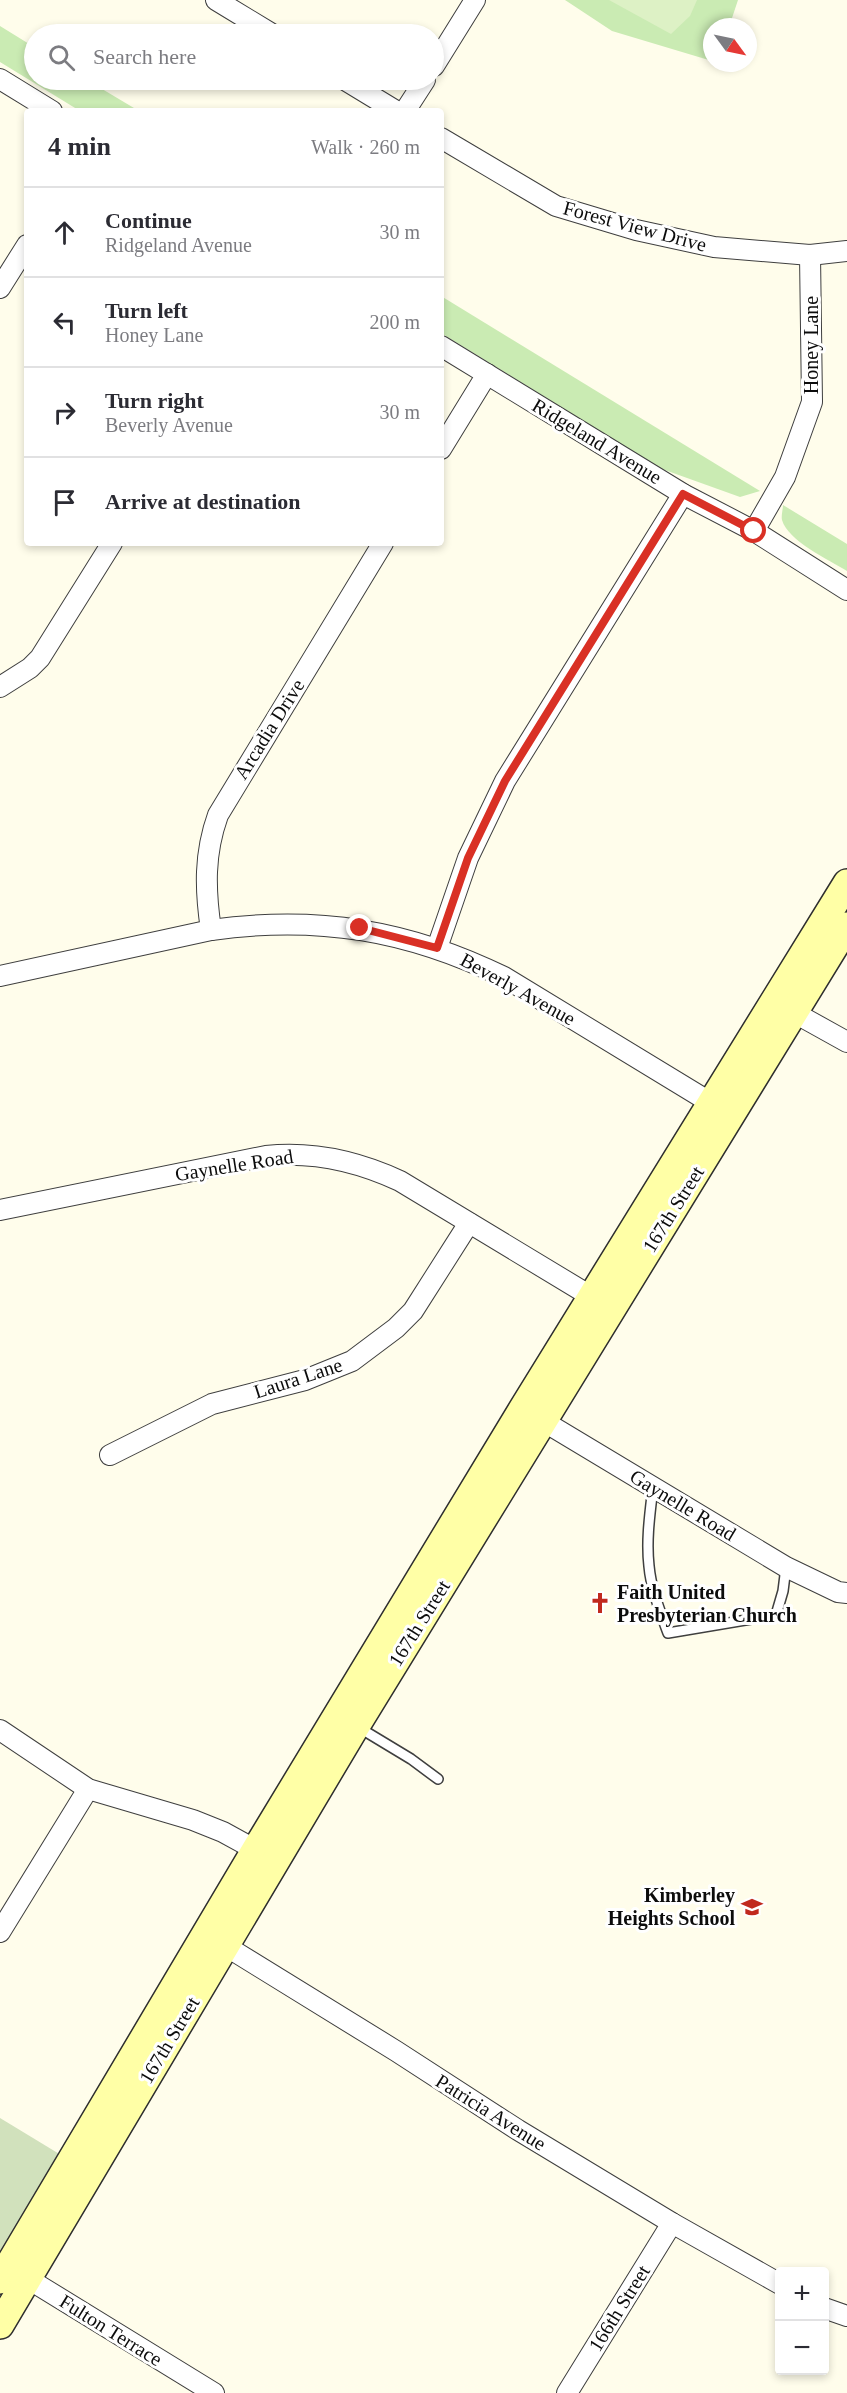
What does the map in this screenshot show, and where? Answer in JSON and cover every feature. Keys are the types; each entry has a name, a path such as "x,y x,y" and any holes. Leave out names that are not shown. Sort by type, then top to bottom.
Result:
{"main road":[{"name":"167th Street","path":"0,2325 12,2275 265,1855 784,1007 847,883"},
{"name":"167th Street","path":"784,1007 847,926"},
{"name":"167th Street","path":"265,1855 356,1726 533,1415"}],"street":[{"path":"216,0 256,24"},
{"path":"444,50 476,0"},
{"path":"0,79 47,108"},
{"path":"361,90 391,108"},
{"path":"407,108 419,90"},
{"name":"Forest View Drive","path":"444,140 556,206 636,230 714,247 810,255 847,251"},
{"path":"0,288 24,250"},
{"name":"Honey Lane","path":"754,531 785,477 812,402 810,255"},
{"name":"Ridgeland Avenue","path":"444,348 683,494 754,531 847,590"},
{"path":"444,444 487,374"},
{"path":"437,948 468,858 505,781 683,494"},
{"path":"0,687 30,668 40,658 110,546"},
{"name":"Arcadia Drive","path":"211,930 206,873 211,834 218,815 381,546"},
{"name":"Beverly Avenue","path":"0,976 211,930 278,924 360,928 437,948 504,977 721,1109"},
{"path":"784,1007 847,1042"},
{"name":"Gaynelle Road","path":"0,1210 266,1156 305,1154 323,1156 378,1171 400,1181 602,1303"},
{"name":"Laura Lane","path":"111,1455 212,1404 305,1380 352,1361 396,1328 413,1311 469,1223"},
{"name":"Gaynelle Road","path":"533,1415 786,1567 838,1592 847,1593"},
{"path":"0,1730 88,1789 194,1820 223,1832 265,1855"},
{"path":"0,1932 88,1789"},
{"name":"Patricia Avenue","path":"215,1939 518,2130 672,2223 775,2281"},
{"name":"166th Street","path":"567,2393 672,2223"},
{"name":"Fulton Terrace","path":"12,2275 214,2393"},
{"path":"829,2309 847,2316"}],"lane":[{"path":"653,1487 648,1531 649,1567 658,1606 668,1633 776,1615 783,1591 786,1567"},
{"path":"356,1726 411,1759 438,1779"}],"green space":[{"path":"565,0 738,0 732,18 703,18 703,58 612,31"},
{"path":"609,0 697,0 690,16 671,34"},
{"path":"0,26 24,41 24,77 0,62"},
{"path":"46,90 104,90 134,108 75,108"},
{"path":"444,298 760,491 740,497 662,469 444,335"},
{"path":"783,505 847,544 847,571 810,549 792,535 782,520"},
{"path":"0,2118 61,2155 0,2255"}],"place":[{"name":"Faith United Presbyterian Church","path":"600,1603"},
{"name":"Kimberley Heights School","path":"752,1907"}],"route":[{"path":"360,928 437,948 468,858 505,781 683,494 754,531"}]}
